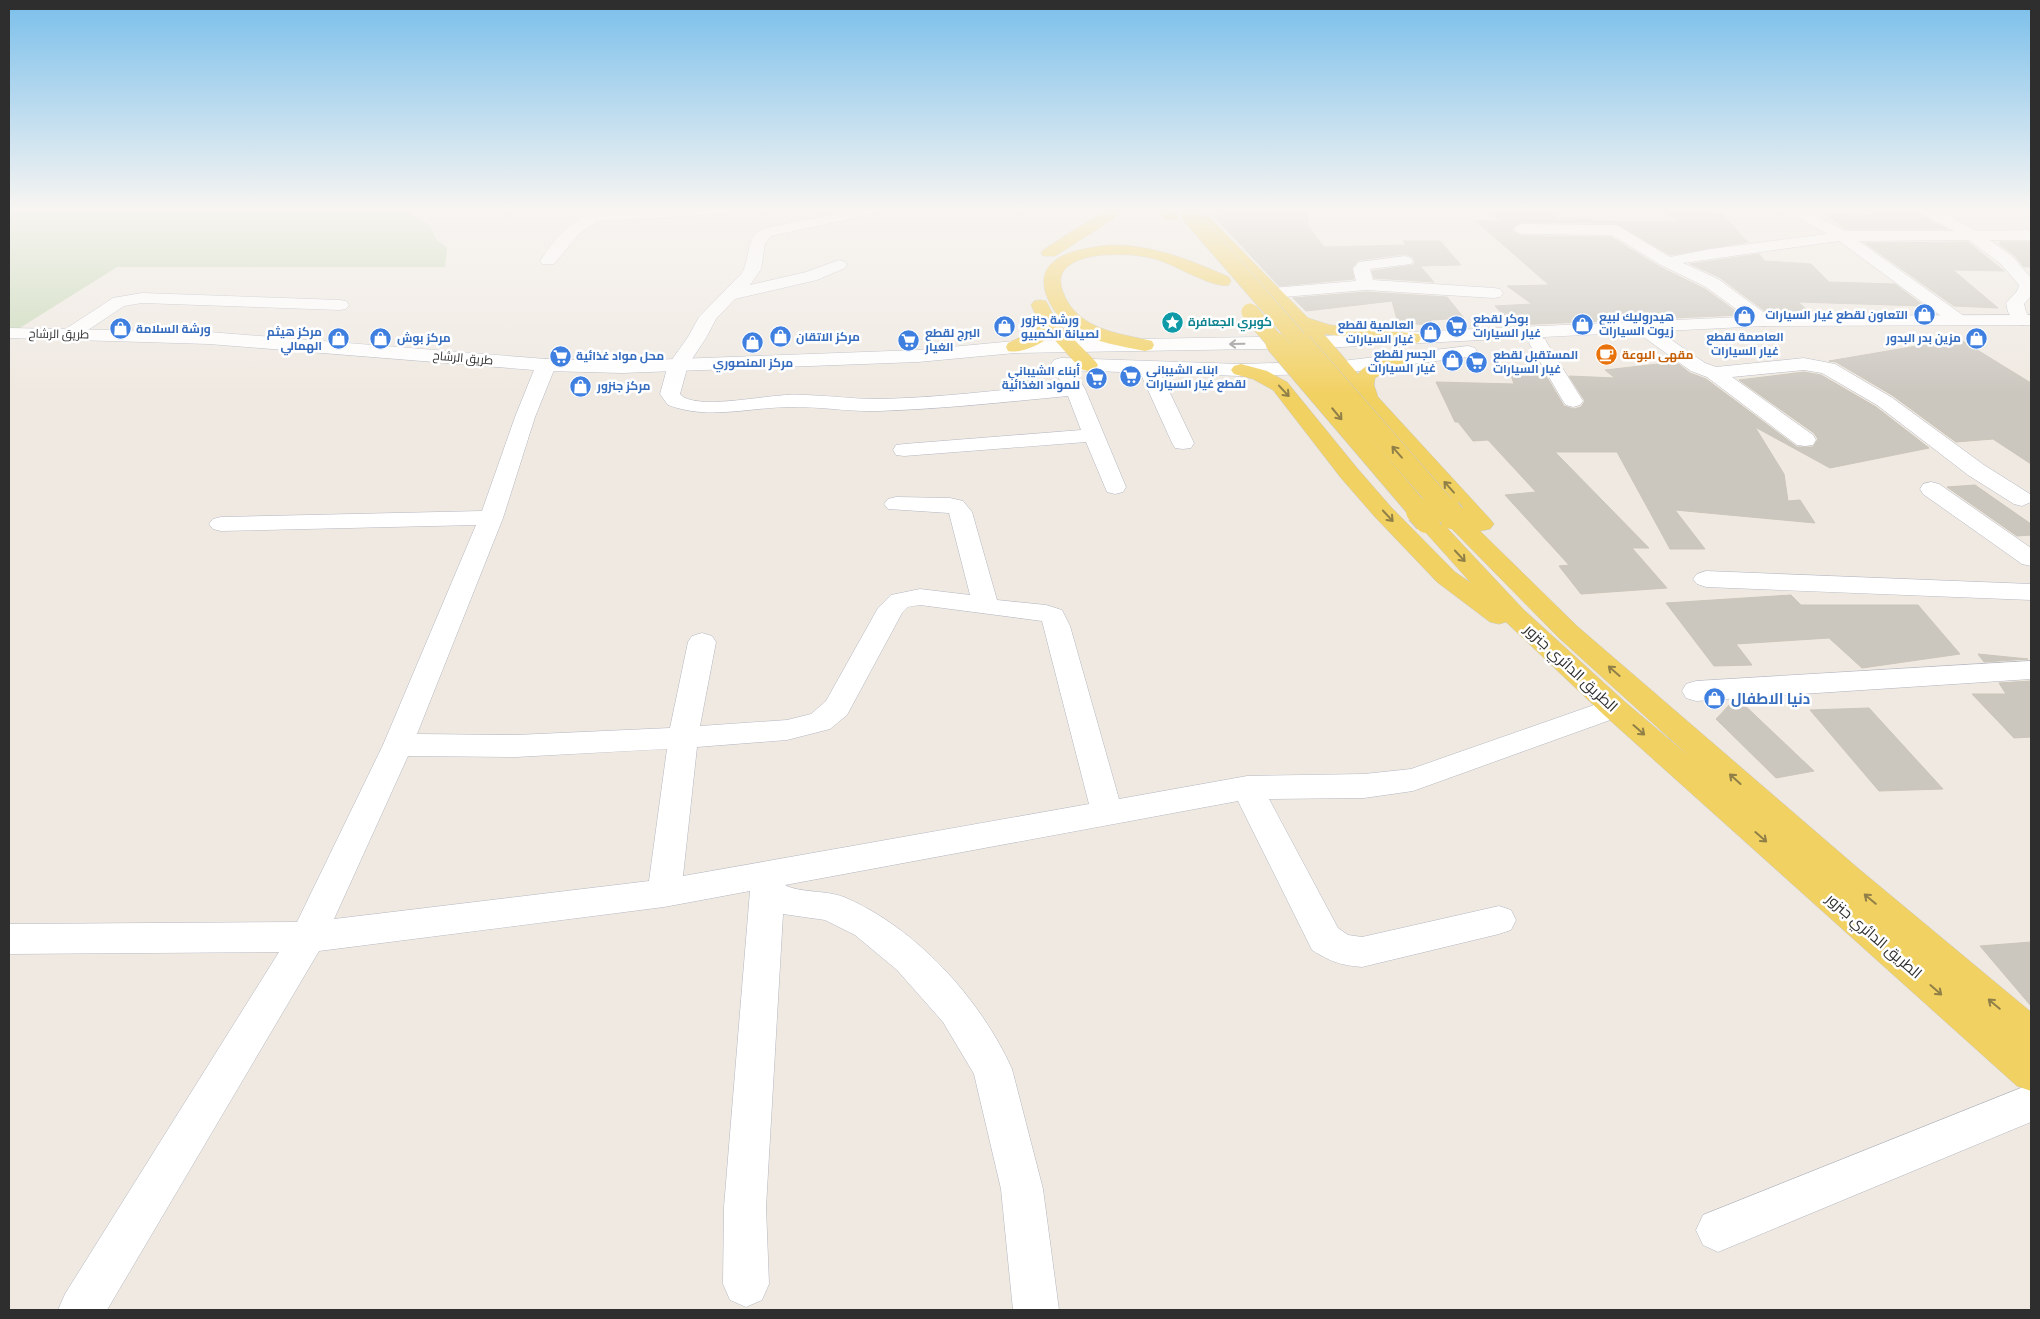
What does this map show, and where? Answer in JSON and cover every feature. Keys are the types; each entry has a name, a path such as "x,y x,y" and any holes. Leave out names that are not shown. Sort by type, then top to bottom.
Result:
{"main road":[{"path":"1052,272 1050,277 1053,293 1070,319 1099,335 1145,345"},
{"path":"1200,272 1223,281"},
{"name":"الطريق الدائري جنزور","path":"1217,272 1223,281 1439,518"},
{"name":"الطريق الدائري جنزور","path":"1231,272 1439,518 1514,615 1559,640 1847,879 2031,1035"},
{"path":"1241,370 1272,380 1280,386 1360,486 1446,577 1523,634 1559,640 1547,594 1537,580 1476,518 1369,399 1321,342 1248,272"},
{"path":"1032,290 1065,355"},
{"path":"1299,320 1328,330 1412,338"},
{"path":"1015,347 1043,334 1049,324"},
{"path":"1369,399 1364,385 1367,376 1372,371 1397,361"},
{"name":"الطريق الدائري جنزور","path":"1559,640 1614,708 2031,1073"}],"street":[{"path":"750,272 708,317 697,338 678,365 670,394 675,402 695,408 716,408 787,401 876,405 949,401 1075,389"},
{"path":"729,295 823,272"},
{"path":"1362,272 1366,286"},
{"path":"1687,272 1712,283 1764,321"},
{"path":"1891,272 1958,320"},
{"path":"2018,272 2028,285 2026,292 2015,302 2014,306 2028,323"},
{"path":"1272,293 1366,286 1494,293"},
{"path":"70,334 119,302 128,299 340,305"},
{"path":"918,356 1065,355 1145,345 1321,342 1764,321 1958,320 2028,323"},
{"path":"918,356 1015,347 1065,355 1088,365 1241,370 1342,367 1538,343 1651,334 1720,330 2028,323"},
{"name":"طريق الرشاح","path":"9,333 209,338 281,342 546,365 622,367 918,356"},
{"path":"1651,334 1698,367 1714,373 1805,440"},
{"path":"1538,343 1573,401"},
{"path":"1065,355 1075,389 1115,487"},
{"path":"1714,373 1804,364 1828,368 1884,401 1976,470 2022,499"},
{"path":"81,1310 308,937 398,745 491,518 525,417 546,365"},
{"path":"1148,368 1183,442"},
{"path":"904,450 1093,435"},
{"path":"1931,490 2031,559"},
{"path":"896,504 955,506 960,512 986,607"},
{"path":"221,524 491,518"},
{"path":"1706,579 2031,592"},
{"path":"398,745 516,746 683,738 787,730 820,722 837,708 891,608 900,601 920,597 943,598 986,607 1046,612 1053,616 1107,814"},
{"path":"664,893 683,738 702,642"},
{"path":"1696,691 2031,670"},
{"path":"9,940 308,937 664,893 768,886 1107,814 1247,788 1364,786 1413,780 1614,708"},
{"path":"1247,788 1325,939 1341,950 1362,952 1499,920"},
{"path":"746,1284 745,1207 768,886"},
{"path":"768,886 831,907 867,925 910,959 956,1010 992,1069 1022,1189 1036,1310"},
{"path":"1718,1230 2031,1103"}],"green space":[{"path":"9,272 110,272 15,331 9,331"}],"building":[{"path":"1266,272 1353,272 1354,279 1279,286"},
{"path":"1372,272 1425,272 1434,282 1374,278"},
{"path":"1534,272 1669,272 1705,289 1741,315 1513,325 1495,306 1532,304 1507,286 1549,285"},
{"path":"1707,272 1819,272 1829,282 1895,284 1924,306 1798,302 1812,314 1769,314 1719,277"},
{"path":"1905,272 1955,272 1998,308 1954,306"},
{"path":"1366,292 1447,297 1464,318 1431,320 1433,325 1398,323 1392,301 1306,311 1293,298"},
{"path":"1961,340 2031,383 2031,464 1993,439 1956,442 1892,395 1836,362 1829,361"},
{"path":"1676,362 1690,373 1706,379 1797,447 1813,447 1818,439 1814,433 1739,380 1804,372 1821,375 1876,407 1929,448 1830,468 1755,427 1784,474 1788,501 1800,500 1815,523 1675,510 1705,549 1670,549 1617,452 1555,452 1649,548 1632,548 1667,588 1581,594 1559,566 1569,565 1505,495 1536,492 1488,440 1473,441 1458,422 1455,422 1436,382 1514,384 1510,372 1545,374 1564,406 1574,409 1581,407 1585,401 1569,376 1615,378 1605,370"},
{"path":"1975,485 2031,524 2031,535 2017,536 1947,487"},
{"path":"1791,595 1801,605 1918,605 1960,654 1862,668 1829,638 1736,644 1752,665 1714,666 1666,603"},
{"path":"1978,654 2028,659 1984,662"},
{"path":"2031,681 2031,737 2014,738 1972,694 2006,694 1999,683"},
{"path":"1734,700 1739,700 1814,771 1776,778 1716,719"},
{"path":"1869,708 1943,789 1879,791 1810,710"},
{"path":"2031,942 2031,1006 1980,946"}],"place":[{"name":"التعاون لقطع غيار السيارات","path":"1924,315"},
{"name":"العاصمة لقطع غيار السيارات","path":"1745,316"},
{"name":"كوبري الجعافرة","path":"1172,322"},
{"name":"هيدروليك لبيع زيوت السيارات","path":"1583,324"},
{"name":"بوكر لقطع غيار السيارات","path":"1457,326"},
{"name":"ورشة جنزور لصيانة الكمبيو","path":"1005,327"},
{"name":"ورشة السلامة","path":"120,329"},
{"name":"العالمية لقطع غيار السيارات","path":"1430,332"},
{"name":"مركز الاتقان","path":"780,337"},
{"name":"مركز بوش","path":"381,338"},
{"name":"مزين بدر البدور","path":"1977,338"},
{"name":"مركز هيثم الهمالي","path":"338,339"},
{"name":"البرج لقطع الغيار","path":"909,340"},
{"name":"مركز المنصوري","path":"753,342"},
{"name":"مقهى البوعة","path":"1606,355"},
{"name":"محل مواد غذائية","path":"560,356"},
{"name":"الجسر لقطع غيار السيارات","path":"1452,361"},
{"name":"المستقبل لقطع غيار السيارات","path":"1477,362"},
{"name":"ابناء الشيباني لقطع غيار السيارات","path":"1130,377"},
{"name":"أبناء الشيباني للمواد الغذائية","path":"1096,378"},
{"name":"مركز جنزور","path":"581,386"},
{"name":"دنيا الاطفال","path":"1715,699"}]}
